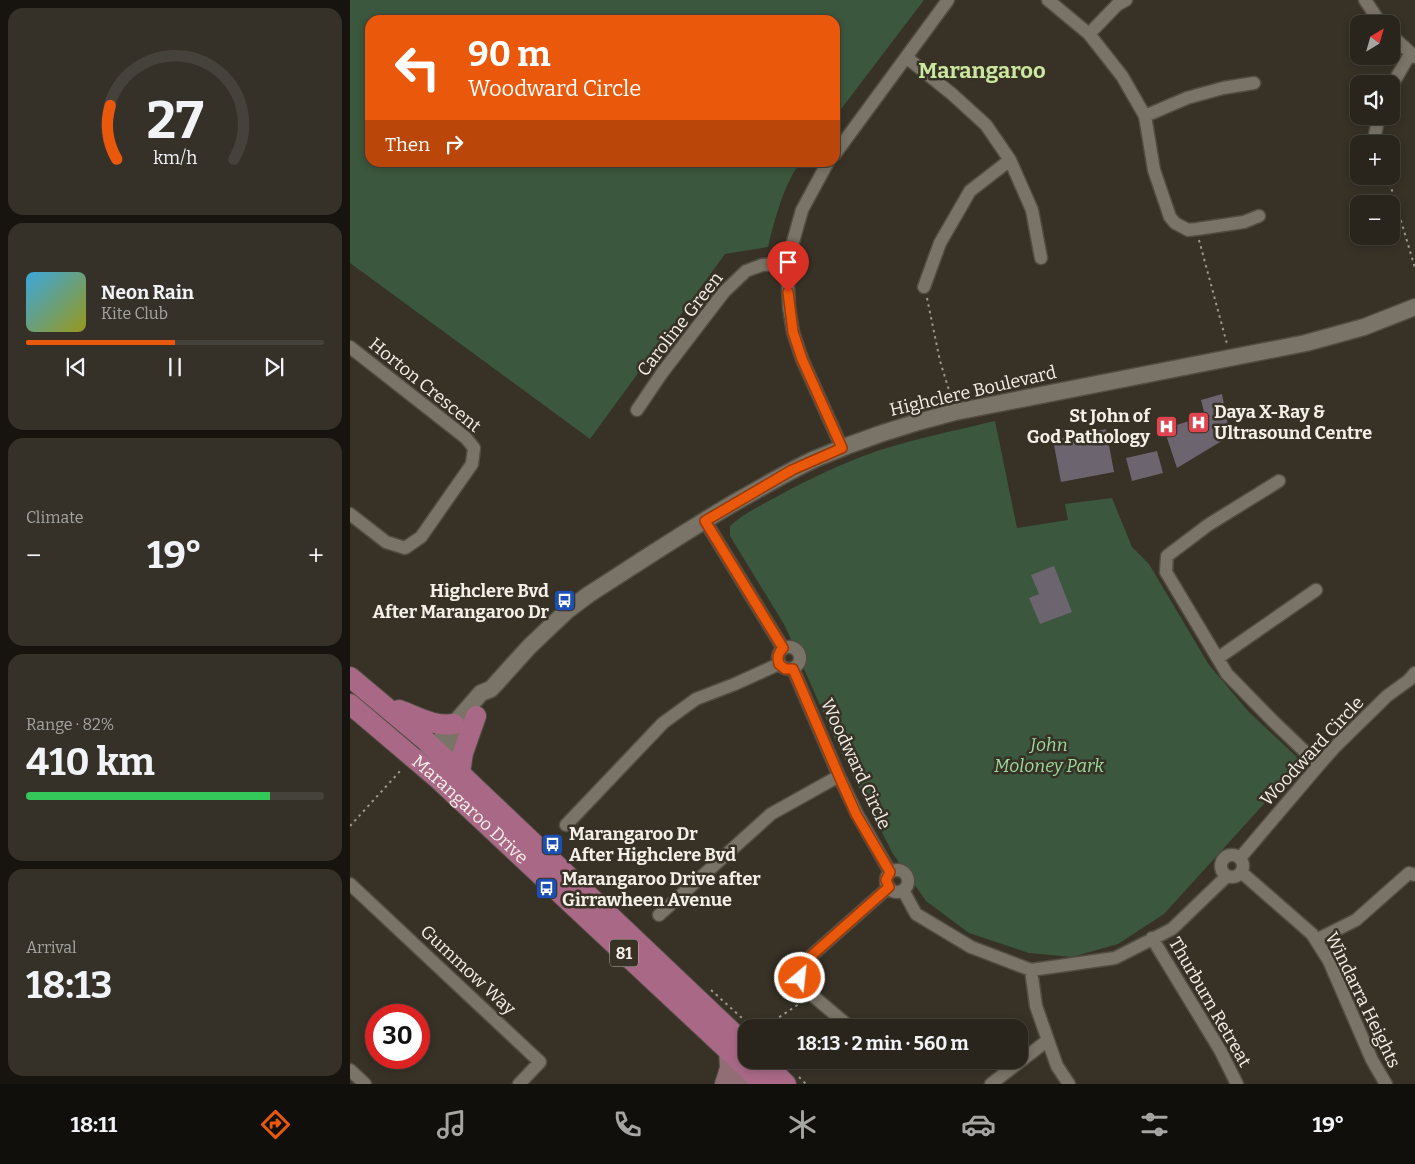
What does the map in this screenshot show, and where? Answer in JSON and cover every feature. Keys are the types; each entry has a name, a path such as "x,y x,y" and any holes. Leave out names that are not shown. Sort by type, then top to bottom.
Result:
{"main road":[{"name":"Marangaroo Drive","path":"350,677 384,704 460,773 737,1047 756,1075 786,1084"},
{"name":"Marangaroo Drive","path":"350,704 737,1047"},
{"path":"384,704 432,723 444,726 454,724"},
{"path":"460,773 463,753 476,716"},
{"path":"724,1084 737,1047"}],"street":[{"path":"840,147 948,0"},
{"path":"1048,0 1090,34 1122,76 1145,116 1154,170 1170,217 1175,223 1188,230 1244,222 1259,216"},
{"path":"1090,34 1117,6 1126,0"},
{"path":"1365,0 1375,15"},
{"path":"1399,75 1413,55 1400,43"},
{"path":"906,57 952,94 986,125 1010,160 1032,210 1042,258"},
{"path":"1145,116 1187,98 1223,88 1254,83"},
{"path":"924,287 940,243 970,191 1010,160"},
{"path":"825,167 802,210 787,263 789,306 793,332 802,359 842,448"},
{"name":"Caroline Green","path":"637,410 662,373 724,292 746,271 762,265 787,263"},
{"name":"Highclere Boulevard","path":"438,752 454,724 481,693 491,689 568,610 588,595 705,521 792,470 842,448 904,425 955,412 1306,343 1364,327 1415,307"},
{"name":"Horton Crescent","path":"350,347 466,438 474,448 472,464 421,537 405,548 386,542 350,514"},
{"path":"1279,481 1208,524 1167,556 1166,572 1227,674 1319,764"},
{"path":"705,521 783,648"},
{"path":"1218,658 1316,590"},
{"path":"793,647 800,654 800,663 793,669 785,669 779,664 778,656 783,648 793,647"},
{"path":"566,826 663,723 696,699 779,664"},
{"name":"Woodward Circle","path":"793,669 856,814 890,872"},
{"name":"Woodward Circle","path":"1240,858 1319,764 1387,696 1413,679"},
{"name":"Highclere Boulevard","path":"418,766 438,752 476,716 488,701 491,689"},
{"path":"659,915 770,814 839,776"},
{"path":"1229,854 1240,858 1243,865 1241,872 1235,877 1224,874 1220,867 1222,859 1229,854"},
{"path":"899,870 907,875 908,884 903,890 895,891 889,887 886,880 890,872 899,870"},
{"name":"Windarra Heights","path":"1241,872 1312,934 1329,961 1372,1060 1386,1084"},
{"path":"1316,940 1356,920 1409,873 1415,875"},
{"path":"903,890 916,914 970,947 1031,970 1115,958 1172,929 1227,876"},
{"name":"Gummow Way","path":"350,884 540,1062 519,1084"},
{"path":"840,1019 812,995 800,978 811,956 889,887"},
{"name":"Thurburn Retreat","path":"1152,938 1220,1050 1238,1084"},
{"path":"1031,970 1036,1006 1057,1066 1069,1084"},
{"path":"991,1084 1048,1040"},
{"path":"350,1070 365,1084"}],"path":[{"path":"1390,185 1415,268"},
{"path":"1196,229 1227,346"},
{"path":"924,287 940,361 955,412"},
{"path":"350,826 418,766"},
{"path":"776,1019 812,995"}],"green space":[{"path":"350,0 924,0 840,110 840,15 365,15 365,167 797,167 784,192 768,247 725,254 590,439 350,263"},
{"name":"John Moloney Park","path":"995,421 1017,528 1068,520 1065,504 1112,498 1132,547 1149,564 1209,665 1248,711 1302,762 1164,914 1118,944 1072,957 1029,953 969,933 926,901 893,854 838,746 785,626 730,536 730,526 746,514 840,465 894,446"}],"building":[{"path":"1222,394 1230,436 1177,468 1164,429 1205,416 1201,400"},
{"path":"1106,429 1114,472 1061,482 1053,440"},
{"path":"1157,451 1163,473 1132,481 1126,458"},
{"path":"1054,566 1072,612 1040,624 1029,598 1039,594 1031,575"}],"place":[{"name":"Daya X-Ray & Ultrasound Centre","path":"1198,422"},
{"name":"St John of God Pathology","path":"1166,426"},
{"name":"Highclere Bvd After Marangaroo Dr","path":"565,601"},
{"name":"Marangaroo Dr After Highclere Bvd","path":"553,844"},
{"name":"Marangaroo Drive after Girrawheen Avenue","path":"546,889"}],"district":[{"name":"Marangaroo","path":"982,70"}],"route":[{"path":"788,292 793,332 797,345 842,448 792,470 705,521 783,648 778,656 779,664 785,669 793,669 856,814 890,872 886,880 889,887 811,956 800,978"}]}
